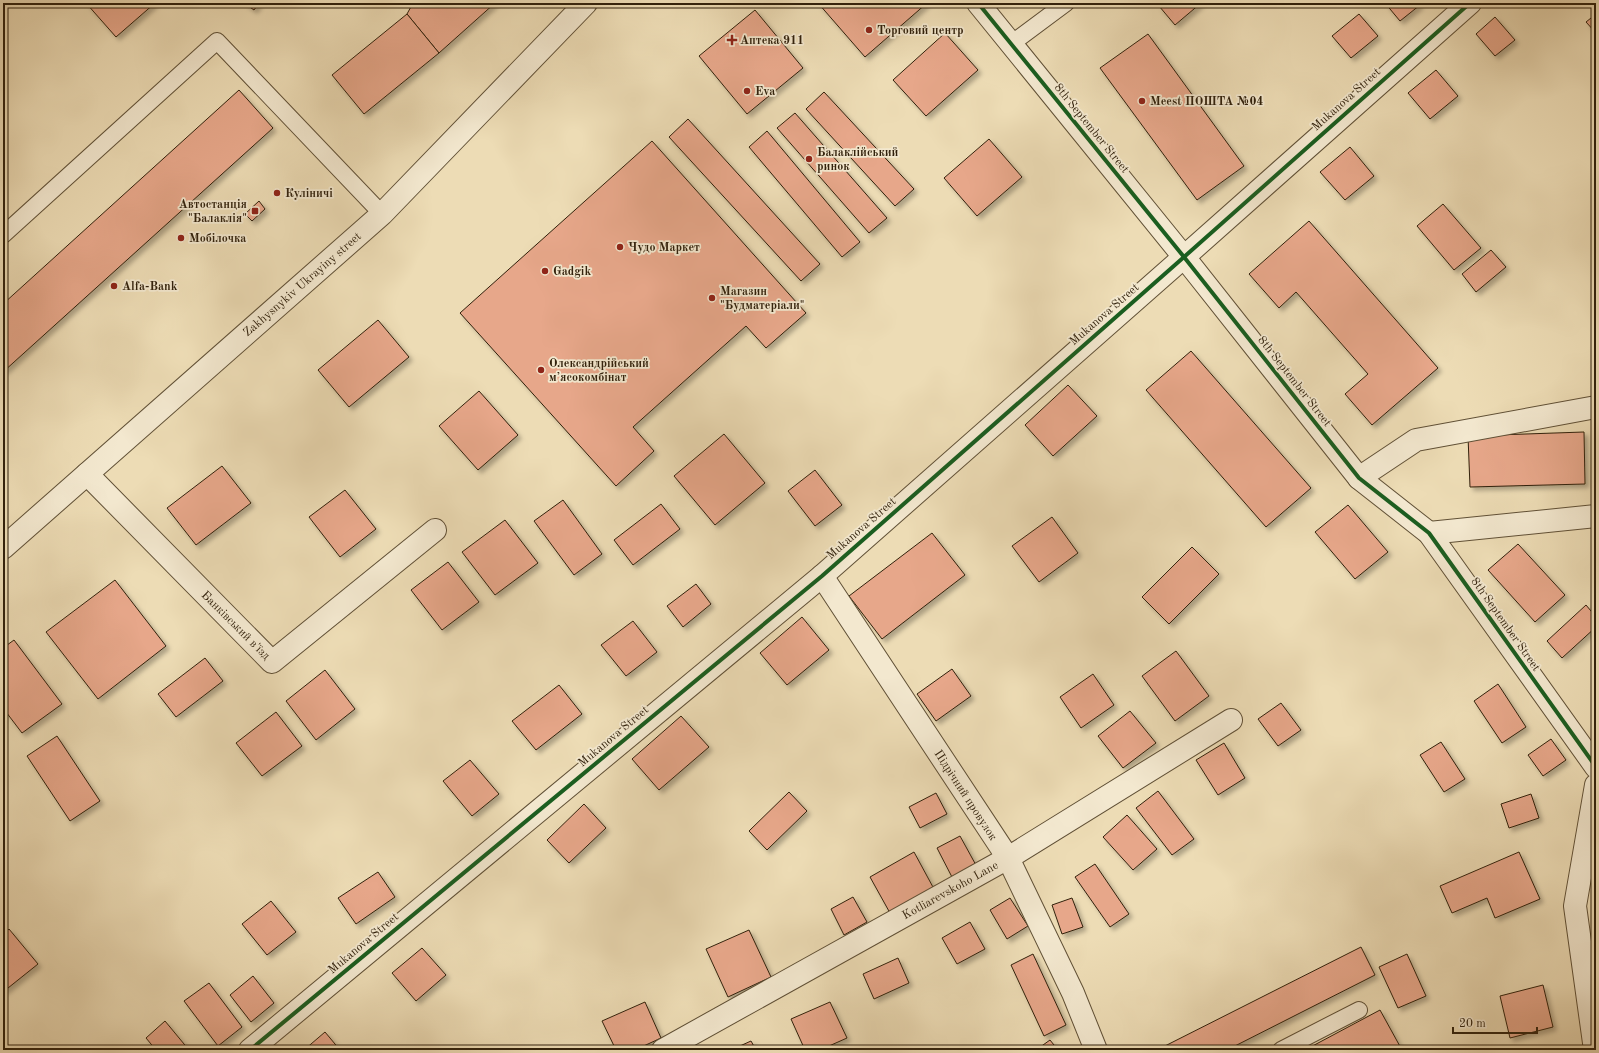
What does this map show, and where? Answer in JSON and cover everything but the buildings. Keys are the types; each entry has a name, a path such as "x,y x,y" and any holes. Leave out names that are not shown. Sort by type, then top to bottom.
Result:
{"street":[{"name":"Zakhysnykiv Ukrayiny street","path":"3,548 382,214 586,3"},
{"name":"8th September Street","path":"978,3 1184,257 1359,478 1429,533 1596,767"},
{"name":"Mukanova Street","path":"250,1050 822,576 1470,3"},
{"path":"1359,478 1416,440 1596,407"},
{"name":"Банківський в'їзд","path":"86,474 272,662 435,530"},
{"path":"1429,533 1596,516"},
{"name":"Підрічний провулок","path":"822,576 1008,858 1073,993 1096,1050"},
{"name":"Kotliarevskoho Lane","path":"663,1050 1008,858 1231,720"},
{"path":"1595,1050 1575,906 1596,785"}],"lane":[{"path":"1011,44 1066,3"},
{"path":"3,235 217,41 382,214"},
{"path":"1282,1050 1359,1010"}],"cycle path":[{"path":"978,3 1184,257 1359,478 1429,533 1596,767"},
{"path":"250,1050 822,576 1470,3"}],"place":[{"name":"Торговий центр","path":"869,30"},
{"name":"Аптека 911","path":"732,40"},
{"name":"Eva","path":"747,91"},
{"name":"Meest ПОШТА №04","path":"1142,101"},
{"name":"Балаклійський ринок","path":"809,159"},
{"name":"Куліничі","path":"277,193"},
{"name":"Автостанція \"Балаклія\"","path":"255,211"},
{"name":"Мобілочка","path":"181,238"},
{"name":"Чудо Маркет","path":"620,247"},
{"name":"Gadgik","path":"545,271"},
{"name":"Alfa-Bank","path":"114,286"},
{"name":"Магазин \"Будматеріали\"","path":"712,298"},
{"name":"Олександрійський мʼясокомбінат","path":"541,370"}]}
